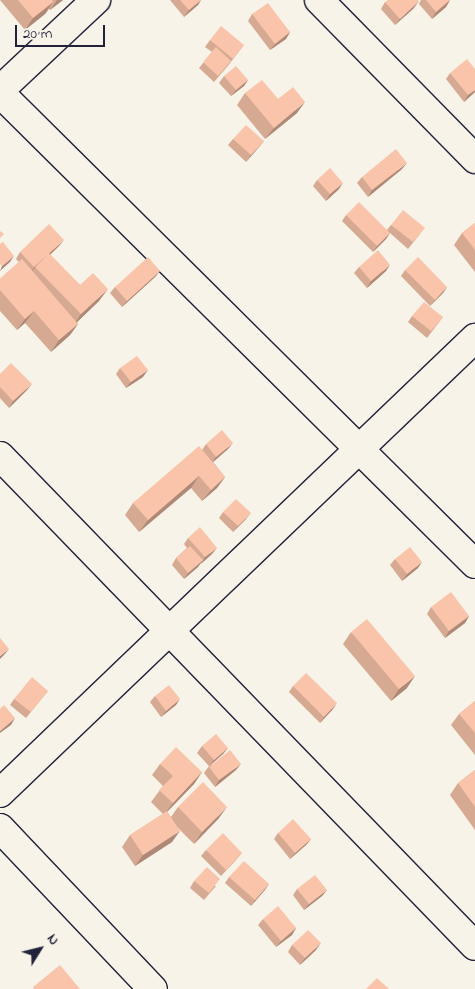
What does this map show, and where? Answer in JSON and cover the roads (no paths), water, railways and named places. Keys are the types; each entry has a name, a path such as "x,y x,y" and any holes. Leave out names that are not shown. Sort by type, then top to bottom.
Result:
{"street":[{"path":"96,0 0,91 475,564"},
{"path":"320,0 475,159"},
{"path":"0,794 170,632 358,448 475,338"},
{"path":"0,456 475,946"},
{"path":"0,828 153,989"}]}
